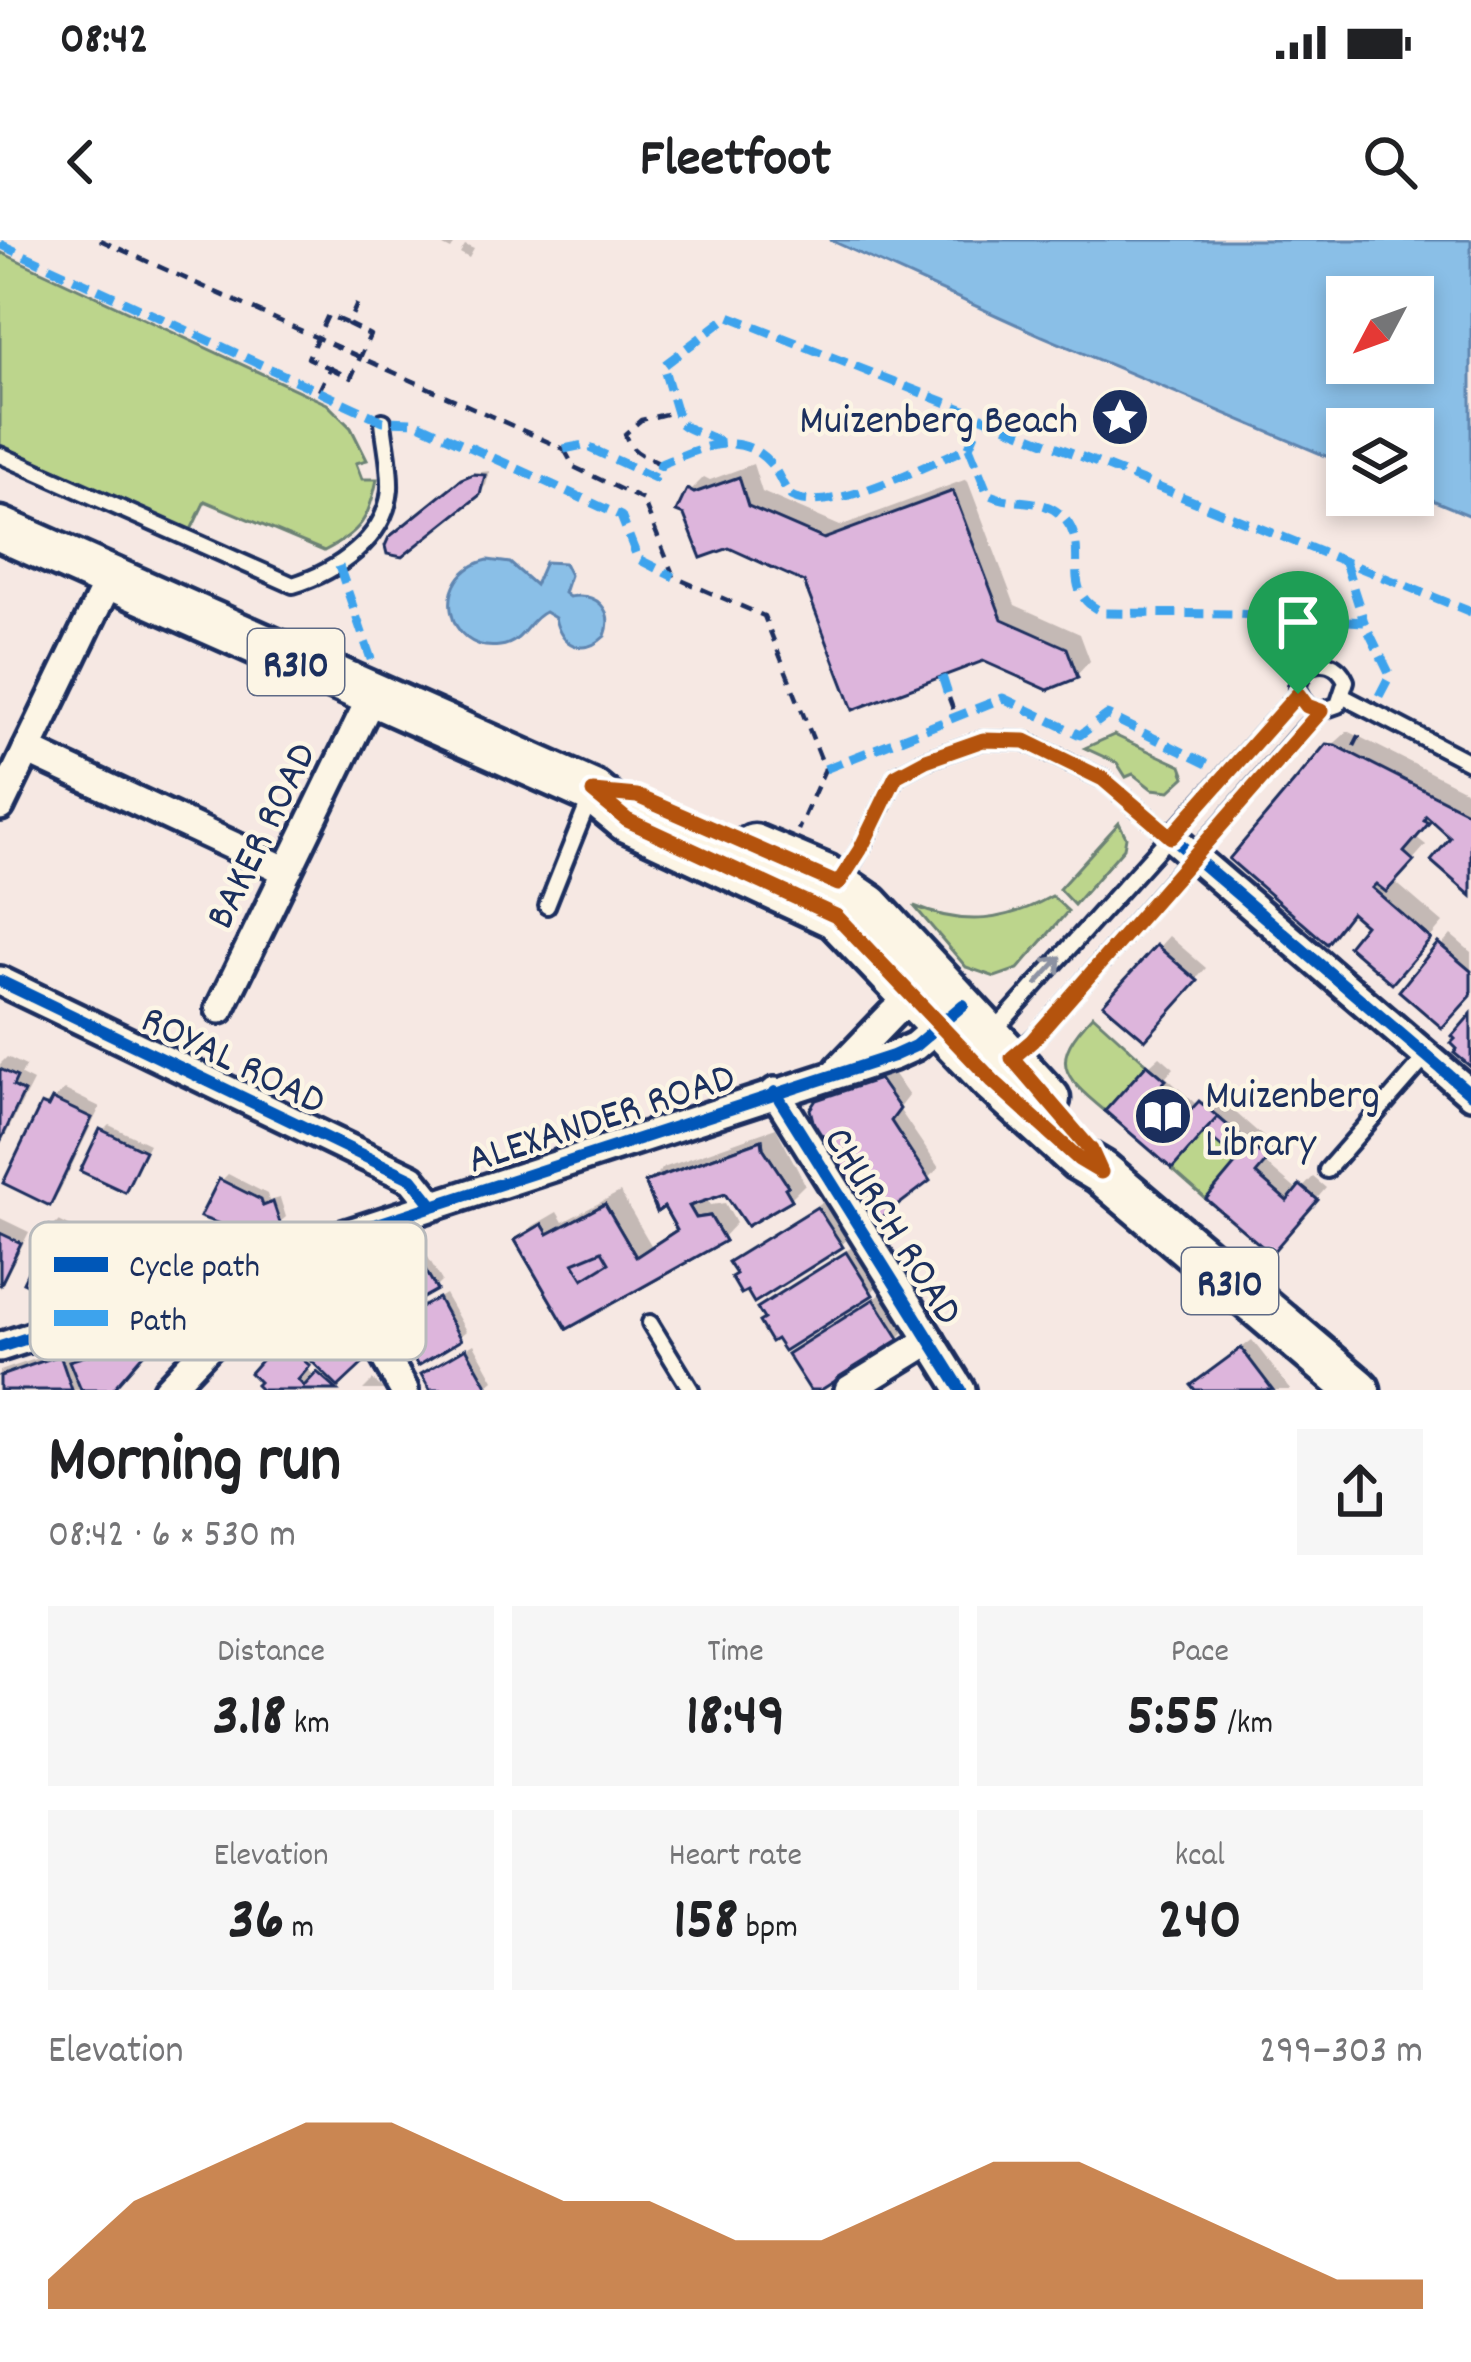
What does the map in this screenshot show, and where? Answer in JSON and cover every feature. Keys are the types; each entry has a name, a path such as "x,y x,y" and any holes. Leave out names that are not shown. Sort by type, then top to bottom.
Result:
{"main road":[{"name":"R310","path":"0,529 593,792 637,796 830,896 850,928 964,1028 1079,1159 1101,1172 1358,1390"}],"street":[{"path":"0,806 110,578"},
{"name":"BAKER ROAD","path":"220,1009 372,696"},
{"path":"27,750 287,871"},
{"path":"1182,847 1471,1094"},
{"name":"ROYAL ROAD","path":"0,981 412,1179 432,1204"},
{"name":"ALEXANDER ROAD","path":"381,1222 964,1028"},
{"name":"ALEXANDER ROAD","path":"836,1072 964,1028"},
{"name":"CHURCH ROAD","path":"775,1092 961,1390"},
{"name":"ALEXANDER ROAD","path":"0,1347 30,1337"},
{"path":"849,1390 930,1340"},
{"path":"166,1390 194,1360"},
{"path":"384,1360 404,1390"}],"lane":[{"path":"0,455 293,585 339,566 380,520 390,490 383,421"},
{"path":"964,1028 1032,1041 1104,957 1298,694 1305,668 1321,662 1342,673 1346,681 1344,698 1330,710 1307,706 1298,694"},
{"path":"1344,698 1471,763"},
{"path":"964,1028 1182,847 1321,711"},
{"path":"830,896 860,850 896,776 983,740 1025,741 1103,779 1182,847"},
{"path":"547,906 593,792"},
{"path":"1079,937 1104,957"},
{"path":"1328,1170 1427,1056"},
{"path":"650,1323 691,1390"}],"path":[{"path":"100,240 564,449 574,466 644,500 674,577 764,616 825,769 797,831"},
{"path":"348,325 357,304"},
{"path":"328,315 370,335 351,378 330,368 308,358 328,315"},
{"path":"319,391 330,368"},
{"path":"661,464 628,446 626,434 641,420 674,412"},
{"path":"949,698 956,717"},
{"path":"1354,746 1365,725"}],"green space":[{"path":"0,252 327,404 351,428 367,460 356,463 362,479 377,479 361,523 324,551 205,501 190,532 0,447"},
{"path":"1114,735 1181,766 1185,777 1170,791 1152,789 1133,774 1126,777 1117,763 1085,748"},
{"path":"1119,823 1126,837 1124,848 1074,905 1059,889"},
{"path":"1052,896 1068,911 1018,969 995,977 966,967 914,906 950,917 984,919"},
{"path":"1093,1015 1147,1064 1105,1111 1078,1087 1066,1067 1070,1044"},
{"path":"1204,1132 1238,1161 1206,1199 1172,1169"}],"water":[{"path":"830,240 1471,240 1471,516 1434,501 1434,408 1326,408 1326,456"},
{"path":"488,560 510,563 535,585 545,562 564,563 570,575 564,593 601,604 607,618 605,636 589,646 574,645 545,612 508,644 481,645 467,638 456,626 451,595 469,568"}],"building":[{"path":"473,474 485,475 480,495 402,557 387,554 389,537"},
{"path":"739,477 748,506 824,539 953,491 1002,619 1067,648 1078,678 1048,690 983,661 853,710 804,582 729,548 701,558 684,515 676,512 687,489 694,493"},
{"path":"1326,744 1471,814 1471,896 1431,861 1450,838 1426,816 1424,821 1429,823 1404,852 1414,861 1386,892 1376,884 1372,888 1431,939 1392,984 1348,946 1365,925 1351,913 1327,944 1229,859"},
{"path":"1438,943 1471,971 1471,996 1442,1028 1399,991"},
{"path":"1156,945 1198,981 1145,1040 1103,1004"},
{"path":"1471,1014 1471,1067 1454,1053 1457,1049 1451,1043"},
{"name":"Muizenberg Library","path":"1147,1064 1166,1080 1157,1090 1186,1115 1199,1101 1218,1117 1172,1169 1105,1111"},
{"path":"0,1069 17,1077 13,1086 24,1092 0,1142"},
{"path":"879,1079 900,1109 891,1121 930,1181 876,1222 822,1135 818,1138 809,1124 816,1100"},
{"path":"52,1099 92,1118 50,1206 3,1183 41,1104 48,1107"},
{"path":"1218,1117 1268,1160 1256,1174 1287,1201 1300,1185 1318,1200 1271,1254 1206,1199 1238,1161 1204,1132"},
{"path":"100,1129 145,1151 125,1192 80,1171"},
{"path":"762,1140 792,1200 747,1226 725,1194 689,1206 696,1218 710,1216 725,1241 567,1329 515,1240 542,1224 548,1234 605,1204 636,1257 677,1230 664,1207 657,1212 645,1182","holes":["602,1251 609,1263 583,1279 573,1263"]},
{"path":"762,1140 792,1200 747,1226 725,1194 689,1206 696,1218 710,1216 725,1241 567,1329 515,1240 542,1224 548,1234 605,1204 636,1257 677,1230 664,1207 657,1212 645,1182"},
{"path":"219,1179 261,1200 263,1206 273,1202 280,1222 214,1222 200,1217"},
{"path":"817,1207 843,1247 754,1303 747,1291 741,1294 728,1262"},
{"path":"0,1233 21,1243 0,1286"},
{"path":"602,1251 609,1263 583,1279 573,1263"},
{"path":"846,1252 873,1295 784,1351 776,1339 771,1342 757,1308"},
{"path":"426,1271 437,1290 426,1296"},
{"path":"438,1298 461,1340 418,1366 415,1360 426,1360 426,1305"},
{"path":"874,1299 900,1340 821,1390 810,1390 787,1354"},
{"path":"466,1348 489,1389 430,1390 421,1374"},
{"path":"1241,1348 1273,1390 1195,1390 1191,1385"},
{"path":"46,1360 62,1360 72,1390 0,1390 0,1376"},
{"path":"138,1360 112,1390 81,1390 69,1361"},
{"path":"261,1360 303,1360 310,1366 298,1380 304,1386 317,1372 337,1390 261,1390 250,1373"},
{"path":"310,1360 367,1360 338,1387"}],"marked path":[{"path":"0,244 383,421 415,422 621,516 638,559 674,577"},
{"path":"721,443 680,423 663,366 729,316 1471,612"},
{"path":"564,449 583,445 655,478 661,464 689,453 717,445 745,446 770,463 791,496 808,501 853,494 905,475 969,447 975,433"},
{"path":"969,447 988,494 1044,505 1061,515 1071,528 1077,581 1090,604 1105,613 1238,614 1364,622 1390,675 1379,696"},
{"path":"1345,562 1364,622"},
{"path":"339,566 372,662"},
{"path":"942,676 949,698"},
{"path":"825,769 1003,698 1080,735 1107,715 1207,764"}],"cycle path":[{"path":"1171,837 1471,1094"},
{"path":"0,981 412,1179 432,1204"},
{"path":"384,1222 893,1056 915,1046 963,1005"},
{"path":"775,1092 961,1390"},
{"path":"0,1347 30,1337"}],"place":[{"name":"Muizenberg Beach","path":"1120,417"},
{"name":"Muizenberg Library","path":"1163,1116"}],"route":[{"path":"1298,694 1307,706 1321,711 1032,1041 1012,1058 1091,1150 1101,1172 1079,1159 993,1081 836,916 627,820 593,792 637,796 838,884 896,776 983,740 1025,741 1103,779 1171,837 1298,694"}]}
